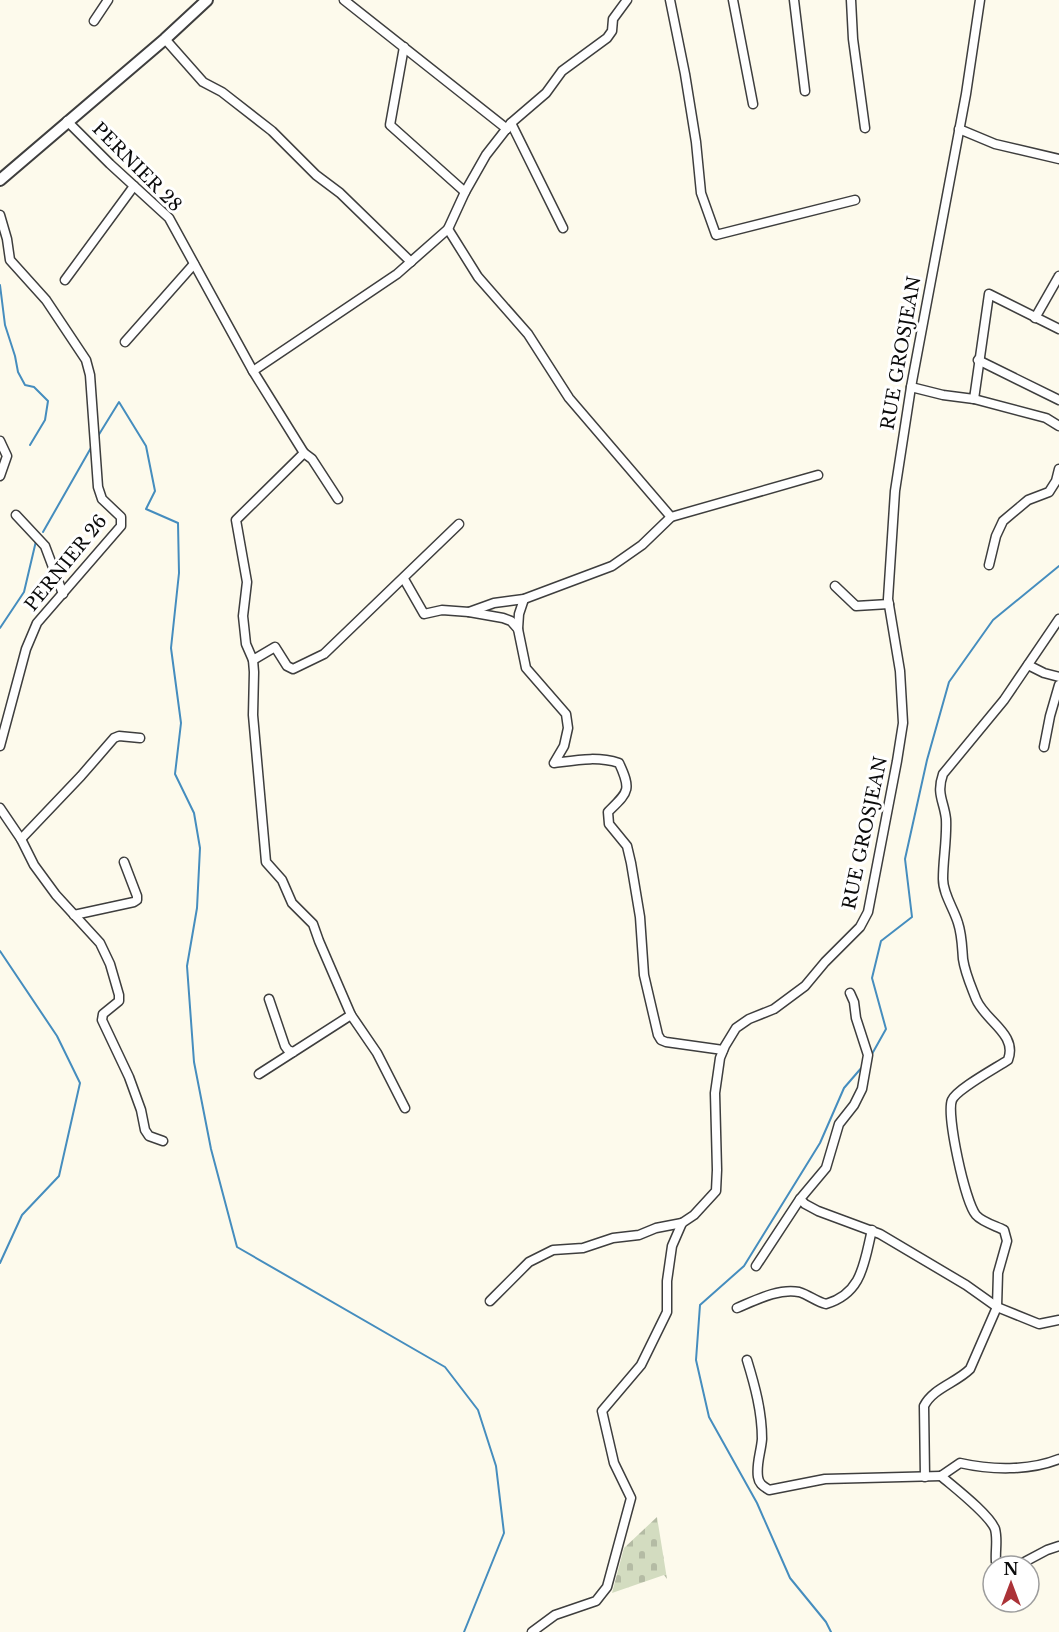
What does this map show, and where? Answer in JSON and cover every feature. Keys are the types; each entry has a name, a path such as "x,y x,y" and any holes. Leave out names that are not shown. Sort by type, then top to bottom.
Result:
{"street":[{"path":"94,21 108,0"},
{"path":"0,180 165,39 207,0"},
{"path":"344,0 509,126 563,228"},
{"path":"253,371 397,274 448,229 486,155 509,126 546,93 562,71 607,38 612,31 613,19 627,0"},
{"path":"670,0 687,85 701,194 716,235 855,200"},
{"path":"733,0 753,104"},
{"path":"794,0 805,91"},
{"path":"851,0 853,39 865,128"},
{"name":"RUE GROSJEAN","path":"532,1632 555,1615 596,1602 607,1587 631,1498 614,1463 602,1411 641,1365 667,1312 667,1281 672,1246 682,1223 694,1215 716,1191 715,1093 723,1050 736,1028 749,1019 774,1009 805,986 860,927 868,912 903,723 900,671 889,604 895,491 911,387 971,68 980,0"},
{"path":"165,39 203,82 222,92 272,131 316,175 340,193 411,262"},
{"path":"404,47 390,125 465,192"},
{"name":"PERNIER 28","path":"67,121 169,218 253,371 304,453 312,459 338,499"},
{"path":"959,129 994,144 1059,159"},
{"path":"65,280 134,186"},
{"name":"PERNIER 26","path":"0,215 10,260 46,300 86,360 90,375 98,487 102,499 120,517 121,526 37,623 26,649 0,746"},
{"path":"448,229 478,277 528,334 569,398 670,518"},
{"path":"125,342 194,264"},
{"path":"1035,318 1059,276"},
{"path":"974,399 989,294 1059,329"},
{"path":"978,360 1059,400"},
{"path":"911,387 974,399 1046,418 1059,426"},
{"path":"0,441 8,456 0,476"},
{"path":"304,453 236,520 247,582 243,616 246,644 253,660 254,736 266,862 282,880 292,903 317,929 319,941 351,1015 377,1053 405,1108"},
{"path":"989,565 996,536 1003,521 1028,501 1049,492 1053,488 1059,469"},
{"path":"469,612 494,603 524,598 612,566 642,544 670,518 818,475"},
{"path":"16,515 45,546 63,594"},
{"path":"253,660 275,647 287,666 293,669 324,654 459,524"},
{"path":"404,579 424,614 442,610 469,612 503,618 511,621 518,628"},
{"path":"835,586 856,606 889,604"},
{"path":"524,598 518,628 526,668 566,714 568,728 564,746 554,763 591,759 611,761 619,763 627,780 627,789 623,798 608,812 608,818 609,824 627,846 631,863 640,917 644,975 658,1035 666,1042 723,1050"},
{"path":"925,1477 924,1406 928,1397 970,1369 997,1307 998,1273 1007,1241 1005,1230 978,1217 971,1207 959,1172 950,1111 952,1100 958,1091 1008,1060 1011,1051 1010,1041 977,1002 969,981 959,924 945,891 943,880 947,841 945,815 939,797 939,784 942,774 1004,700 1059,619"},
{"path":"1028,665 1059,677"},
{"path":"1044,747 1059,686"},
{"path":"21,839 114,738 119,736 140,738"},
{"path":"0,808 21,839 34,865 100,944 110,964 119,1001 103,1014 102,1020 129,1077 141,1110 145,1130 149,1136 163,1141"},
{"path":"74,915 137,900 123,862"},
{"path":"756,1266 800,1199 826,1168 839,1124 854,1105 862,1089 868,1055 850,993"},
{"path":"268,999 285,1046 293,1052"},
{"path":"259,1074 351,1015"},
{"path":"800,1199 818,1211 872,1230 966,1285 997,1307 1039,1324 1059,1320"},
{"path":"490,1301 529,1262 553,1250 583,1248 613,1238 639,1235 657,1228 682,1223"},
{"path":"737,1308 766,1296 792,1292 826,1304 834,1302 851,1291 857,1282 872,1230"},
{"path":"747,1360 762,1420 762,1443 757,1467 758,1479 761,1485 769,1490 825,1479 941,1476 960,1463 979,1467 1032,1467 1046,1465 1059,1459"},
{"path":"941,1476 973,1504 994,1528 996,1554"},
{"path":"1040,1554 1059,1546"}],"green space":[{"path":"657,1517 667,1579 664,1575 612,1593 624,1548"}],"waterway":[{"path":"0,285 5,325 18,372 25,385 34,387 48,401 45,420 30,445"},
{"path":"98,436 119,402 146,446 155,491 146,509 178,523 179,573 171,648 181,723 175,774 194,813 200,848 197,908 187,966 194,1062 211,1149 237,1247 445,1367 478,1410 496,1466 504,1533 464,1632"},
{"path":"43,532 92,446"},
{"path":"0,628 24,592 36,541"},
{"path":"872,1054 886,1029 872,978 881,941 912,917 905,859 927,760 949,682 993,620 1059,566"},
{"path":"0,951 57,1036 80,1083 59,1176 22,1215 0,1263"},
{"path":"831,1632 826,1622 790,1578 757,1503 709,1417 696,1360 700,1305 744,1266 820,1143 844,1088 863,1066"}]}
